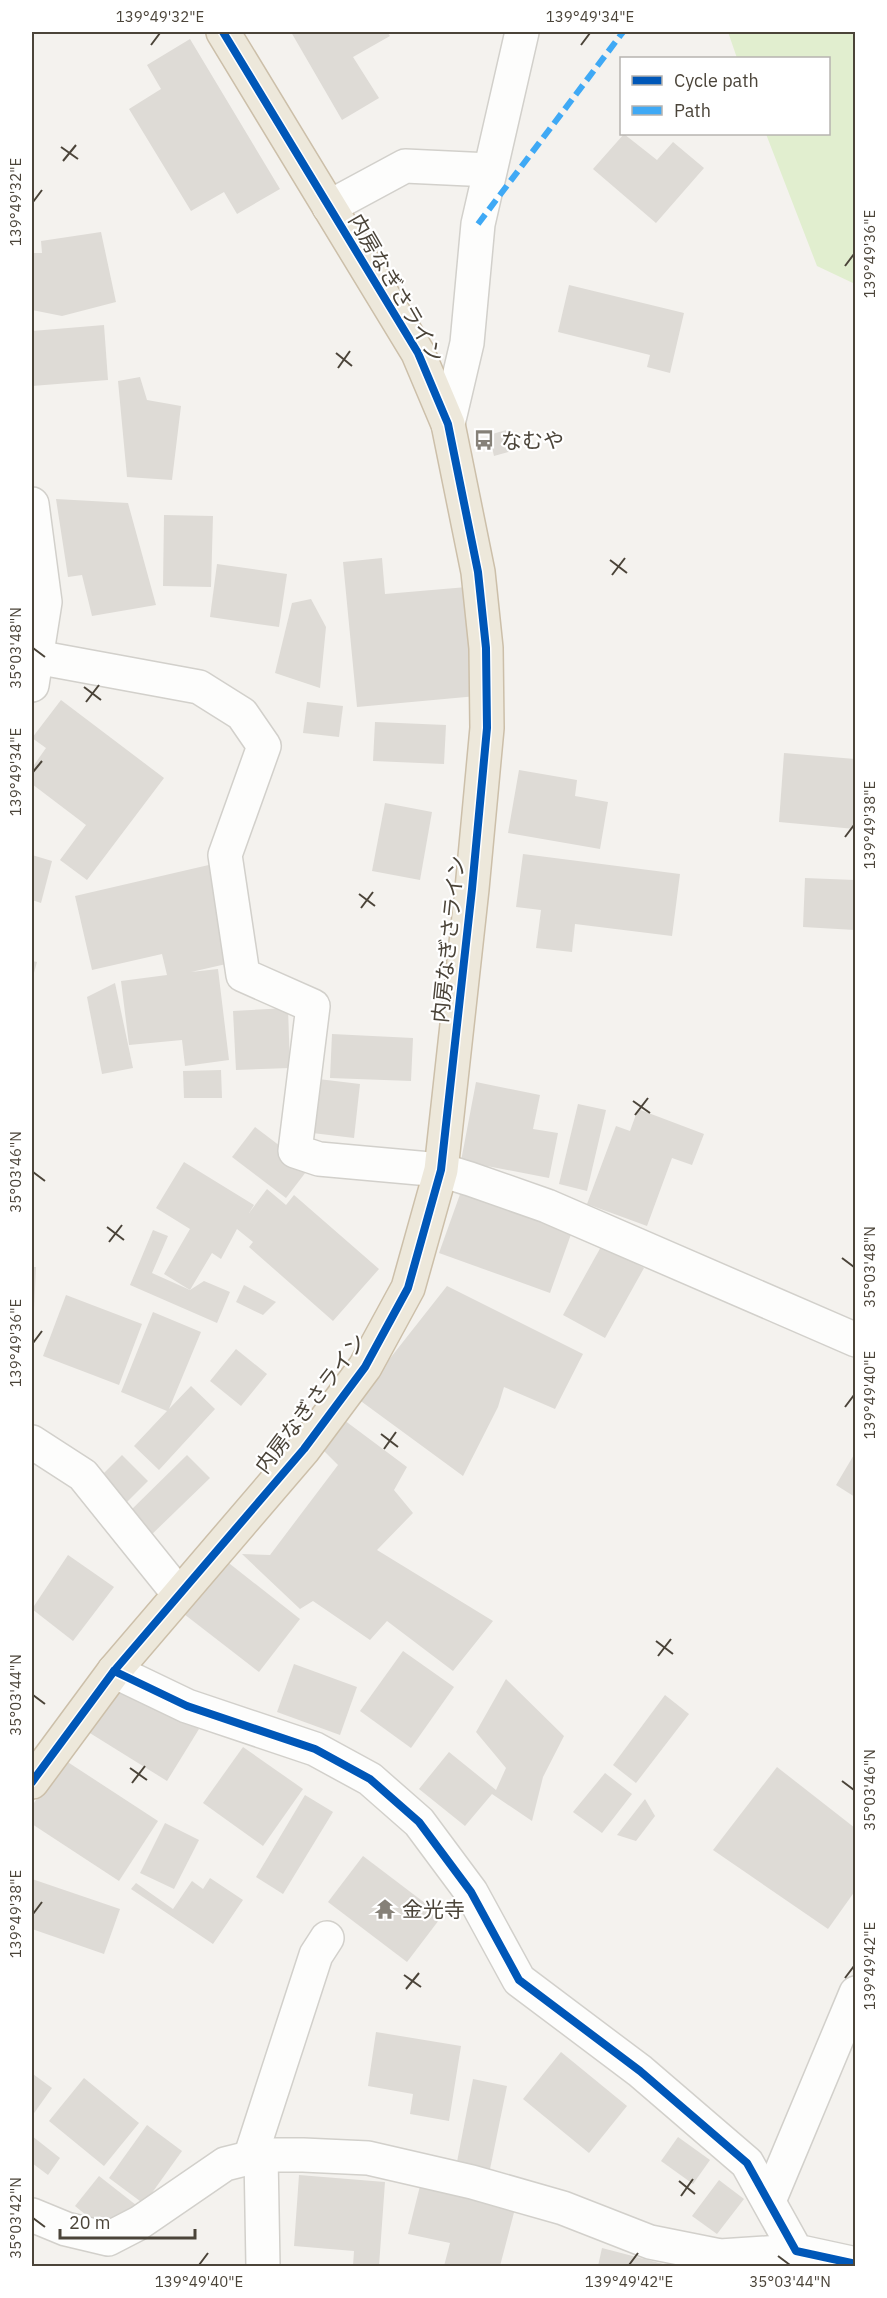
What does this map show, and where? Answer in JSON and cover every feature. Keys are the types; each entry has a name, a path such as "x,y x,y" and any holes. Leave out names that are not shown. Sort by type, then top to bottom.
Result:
{"highway":[{"name":"内房なぎさライン","path":"32,1782 114,1671 178,1593 304,1449 365,1367 408,1288 441,1170 487,728 486,648 478,573 448,424 418,353 223,32"}],"street":[{"path":"448,424 467,343 478,224 522,32"},
{"path":"329,207 405,166 490,170"},
{"path":"32,504 45,602 34,671 199,687 242,714 264,746 225,855 243,975 313,1006 295,1151 319,1159 441,1170 547,1206 855,1340"},
{"path":"32,1442 83,1475 178,1593"},
{"path":"114,1671 187,1706 315,1749 370,1779 419,1822 471,1892 519,1980 640,2071 747,2163 796,2251"},
{"path":"264,2266 255,2157 316,1955 327,1938"},
{"path":"769,2201 855,1993"},
{"path":"32,2215 66,2229 108,2239 139,2223 225,2164 255,2157 368,2158 472,2182 563,2208 650,2242 720,2256 796,2251 855,2264"}],"green space":[{"path":"728,32 855,32 855,284 817,266 766,135 830,135 830,57 737,57"}],"building":[{"path":"291,32 387,32 390,36 353,57 379,98 342,120"},
{"path":"190,39 280,189 237,214 224,192 191,211 129,109 161,89 147,65"},
{"path":"623,135 657,160 673,142 704,168 656,223 593,169"},
{"path":"101,232 116,302 62,316 32,310 32,253 42,253 41,241"},
{"path":"569,285 684,313 670,373 647,367 650,355 558,332"},
{"path":"104,325 108,380 32,386 32,331"},
{"path":"140,377 147,400 181,406 172,480 127,477 118,381"},
{"path":"506,430 512,451 494,456 489,435"},
{"path":"56,499 128,503 156,605 92,616 82,575 68,577"},
{"path":"164,515 213,516 211,587 163,586"},
{"path":"382,558 385,594 467,587 477,696 357,707 343,562"},
{"path":"217,564 287,574 279,627 210,617"},
{"path":"311,599 326,627 320,688 275,673 292,603"},
{"path":"61,700 164,778 87,880 60,860 86,825 32,784 32,768 46,748 32,738"},
{"path":"307,702 343,706 339,737 303,733"},
{"path":"375,722 446,725 444,764 373,761"},
{"path":"784,753 855,759 855,829 779,822"},
{"path":"519,770 577,780 575,796 608,802 600,849 508,833"},
{"path":"385,803 432,812 420,880 372,871"},
{"path":"523,854 680,874 672,936 575,924 572,952 536,948 541,910 516,907"},
{"path":"32,855 52,861 41,903 32,900"},
{"path":"213,864 235,962 191,972 218,969 229,1060 185,1066 182,1040 129,1045 121,981 167,975 162,954 92,970 75,896"},
{"path":"805,878 855,880 855,930 803,927"},
{"path":"32,961 37,962 32,980"},
{"path":"115,983 133,1068 102,1074 87,997"},
{"path":"288,1008 290,1068 236,1070 233,1011"},
{"path":"332,1034 413,1038 411,1081 330,1078"},
{"path":"221,1070 222,1098 184,1098 183,1071"},
{"path":"310,1078 360,1084 354,1138 304,1132"},
{"path":"476,1082 540,1095 533,1129 558,1133 549,1178 461,1161"},
{"path":"578,1104 606,1110 587,1191 559,1184"},
{"path":"638,1109 704,1134 692,1165 672,1158 647,1226 587,1204 616,1126 630,1131"},
{"path":"255,1127 309,1168 286,1198 232,1157"},
{"path":"184,1162 254,1205 249,1213 267,1189 286,1205 294,1195 379,1269 333,1321 249,1247 253,1242 237,1229 221,1259 212,1253 190,1290 164,1274 190,1229 156,1208"},
{"path":"463,1186 574,1226 550,1293 439,1253"},
{"path":"153,1230 168,1236 152,1273 190,1290 204,1281 230,1292 217,1323 130,1285"},
{"path":"602,1245 644,1268 605,1338 563,1315"},
{"path":"32,1267 36,1267 33,1331 32,1331"},
{"path":"244,1285 276,1302 263,1315 236,1302"},
{"path":"447,1286 583,1354 555,1409 504,1387 498,1407 463,1476 358,1399"},
{"path":"66,1295 142,1324 119,1385 43,1356"},
{"path":"153,1312 201,1332 169,1409 191,1386 215,1409 159,1470 134,1446 167,1411 121,1392"},
{"path":"236,1349 267,1374 241,1406 210,1381"},
{"path":"344,1420 407,1467 394,1490 413,1513 377,1550 493,1621 453,1671 387,1621 370,1640 313,1601 300,1609 242,1554 270,1555 338,1465 319,1446"},
{"path":"855,1453 855,1497 836,1485"},
{"path":"122,1455 148,1481 121,1508 95,1482"},
{"path":"187,1455 210,1478 147,1539 125,1516"},
{"path":"68,1555 114,1587 73,1641 32,1609"},
{"path":"225,1560 300,1619 259,1672 184,1614"},
{"path":"403,1651 454,1687 411,1748 360,1711"},
{"path":"294,1664 357,1687 340,1735 277,1712"},
{"path":"117,1678 199,1729 167,1781 85,1730"},
{"path":"506,1679 564,1736 543,1777 532,1821 492,1794 465,1826 419,1789 449,1752 496,1790 506,1768 476,1732"},
{"path":"665,1695 689,1714 636,1783 613,1765"},
{"path":"243,1747 303,1789 263,1846 203,1803"},
{"path":"63,1759 158,1821 119,1881 32,1824 32,1806"},
{"path":"777,1767 855,1828 855,1891 828,1929 713,1850"},
{"path":"605,1773 632,1794 602,1833 573,1812"},
{"path":"305,1795 333,1812 283,1894 256,1877"},
{"path":"645,1799 655,1816 636,1841 617,1835"},
{"path":"165,1823 199,1840 174,1889 140,1873"},
{"name":"金光寺","path":"363,1856 442,1916 407,1962 328,1902"},
{"path":"210,1878 243,1900 213,1944 131,1889 136,1883 173,1909 192,1881 203,1889"},
{"path":"32,1879 120,1909 104,1954 32,1929"},
{"path":"376,2032 461,2046 449,2121 410,2114 413,2094 368,2086"},
{"path":"561,2052 627,2106 589,2153 523,2099"},
{"path":"33,2074 52,2088 32,2116 32,2076"},
{"path":"84,2078 139,2123 104,2166 49,2121"},
{"path":"473,2079 507,2086 489,2174 456,2167"},
{"path":"147,2125 182,2151 144,2204 109,2178"},
{"path":"32,2136 60,2158 48,2175 32,2163"},
{"path":"678,2137 710,2160 693,2184 661,2161"},
{"path":"299,2175 385,2182 379,2266 353,2266 354,2251 294,2246"},
{"path":"99,2176 136,2205 112,2236 75,2206"},
{"path":"719,2180 744,2199 717,2234 692,2216"},
{"path":"421,2182 516,2205 500,2266 444,2266 450,2243 408,2234"},
{"path":"602,2248 671,2266 598,2266"}],"marked path":[{"path":"478,224 623,32"}],"cycle path":[{"path":"32,1782 114,1671 304,1449 365,1367 408,1288 441,1170 472,889 487,728 486,648 478,572 448,424 418,353 223,32"},
{"path":"114,1671 187,1706 315,1749 370,1779 419,1822 471,1892 519,1980 640,2071 747,2163 796,2251 856,2264"}],"place":[{"name":"なむや","path":"484,440"},
{"name":"金光寺","path":"385,1909"}]}
